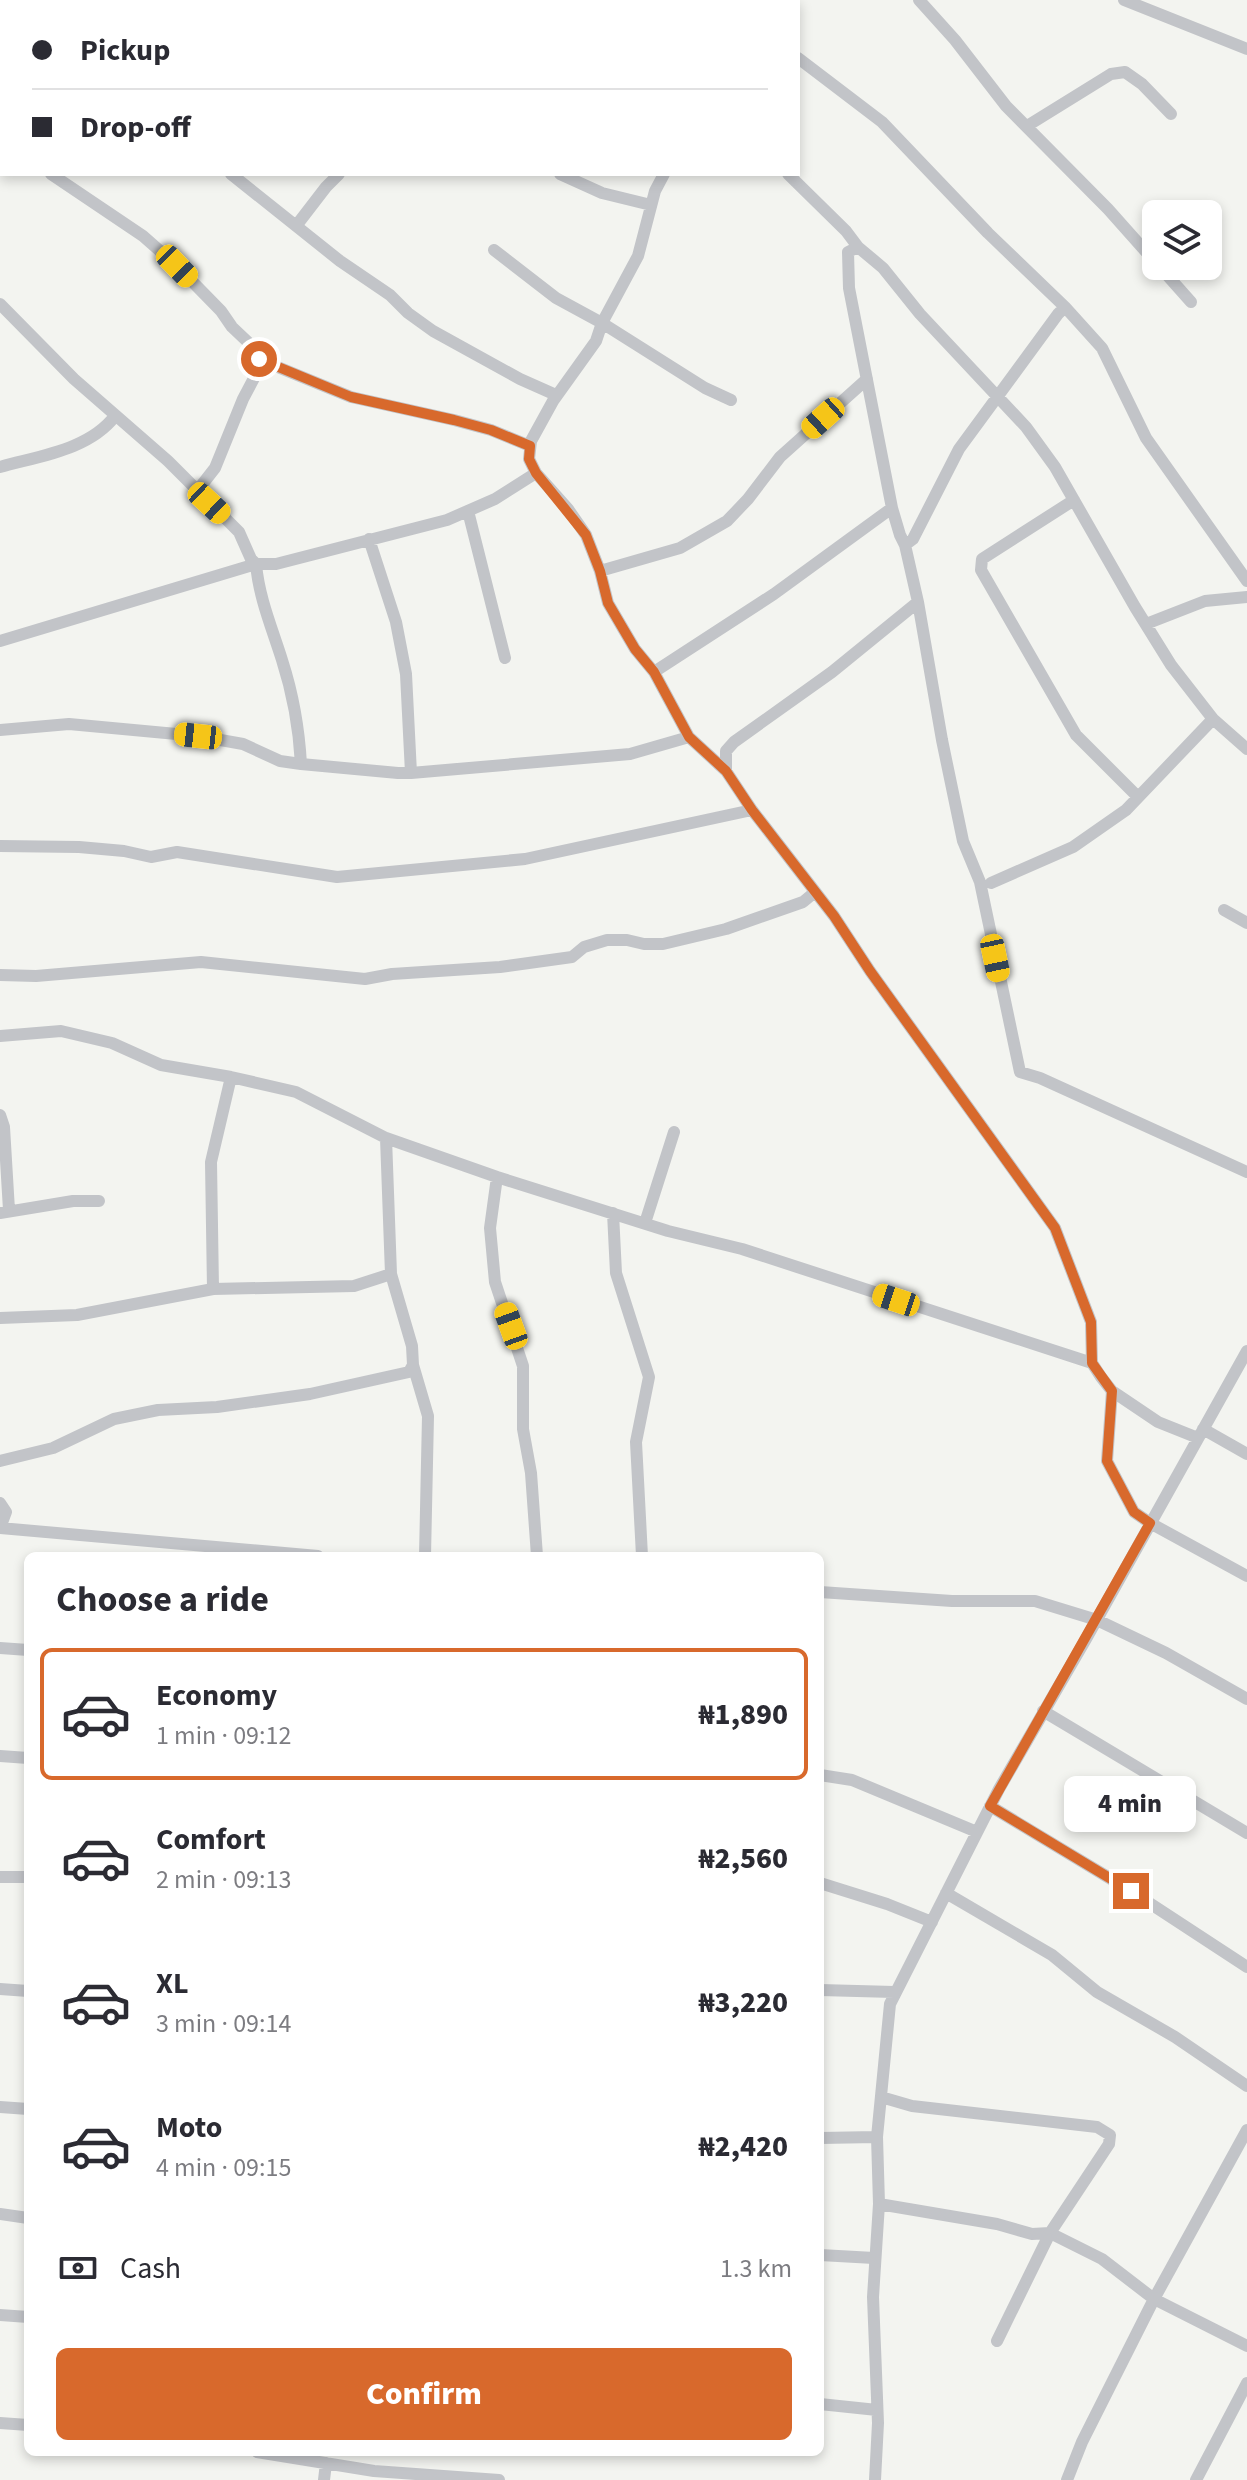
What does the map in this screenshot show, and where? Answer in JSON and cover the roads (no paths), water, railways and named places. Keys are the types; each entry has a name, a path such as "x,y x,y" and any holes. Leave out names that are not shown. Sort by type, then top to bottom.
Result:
{"street":[{"path":"919,0 955,40 1006,106 1142,247"},
{"path":"1124,0 1247,49"},
{"path":"800,60 882,122 1102,348 1146,438 1247,581"},
{"path":"1027,126 1111,74 1125,72 1142,84 1171,114"},
{"path":"54,176 143,236 177,266 221,311 227,322 263,361 351,397 491,430 530,446"},
{"path":"233,176 264,203 390,295 433,331 520,379 556,395"},
{"path":"296,226 337,176"},
{"path":"564,176 602,193 651,205"},
{"path":"663,176 655,191 638,256 602,323 596,341 556,395 530,446 529,459 536,473 586,535 608,603 635,649 654,672 689,737 726,771 1055,1228 1091,1322 1092,1363 1112,1391 1158,1422 1200,1434 1247,1454"},
{"path":"790,176 858,247 883,268 920,314 1026,427 1055,467 1171,665 1213,719 1247,749"},
{"path":"858,247 848,252 849,288 892,508 905,545 918,602 963,841 980,882 1020,1072 1040,1078 1247,1172"},
{"path":"494,250 556,298 705,388 731,400"},
{"path":"1172,280 1191,302"},
{"path":"0,304 65,371 168,461 239,532 256,564 258,584 283,662 299,727 301,764"},
{"path":"905,545 913,539 959,449 1065,307"},
{"path":"197,491 215,468 243,399 263,361"},
{"path":"600,571 680,548 727,521 780,457 867,379"},
{"path":"0,467 86,441 115,416"},
{"path":"0,641 256,564 276,564 447,520 495,499 536,473"},
{"path":"1074,500 982,559 981,570 1076,735 1137,796"},
{"path":"654,672 774,594 892,508"},
{"path":"468,511 505,658"},
{"path":"369,539 396,622 406,674 411,773"},
{"path":"1146,624 1205,601 1247,597"},
{"path":"726,771 726,751 734,742 832,672 918,602"},
{"path":"991,883 1073,847 1126,810 1213,719"},
{"path":"0,730 69,724 198,736 243,744 280,761 398,773 630,754 689,737"},
{"path":"0,846 79,847 151,857 177,852 337,877 525,859 752,810"},
{"path":"0,975 36,976 201,962 365,979 392,974 500,967 572,957 584,947 607,940 663,944 726,929 803,902 815,892"},
{"path":"1224,910 1247,923"},
{"path":"0,1036 61,1031 112,1043 161,1065 296,1092 386,1138 497,1177 645,1223 742,1249 1092,1363"},
{"path":"213,1289 211,1162 231,1077"},
{"path":"0,1115 4,1127 5,1212 73,1201 99,1201"},
{"path":"645,1223 674,1132"},
{"path":"386,1138 391,1274 428,1416 425,1552"},
{"path":"497,1177 490,1228 495,1282 523,1366 523,1429 531,1473 537,1552"},
{"path":"613,1213 616,1273 649,1377 636,1442 642,1552"},
{"path":"0,1318 77,1315 213,1289 354,1286 391,1274"},
{"path":"875,2480 877,2137 890,2004 990,1806 1247,1351"},
{"path":"0,1461 53,1448 114,1419 158,1410 217,1407 310,1394 402,1375 409,1372 413,1365"},
{"path":"1112,1391 1107,1461 1134,1512 1247,1576"},
{"path":"0,1503 6,1512 0,1528 268,1552"},
{"path":"144,1542 146,1552"},
{"path":"824,1592 952,1601 1035,1601 1097,1620 1166,1653 1247,1699"},
{"path":"0,1648 24,1650"},
{"path":"1043,1711 1247,1833"},
{"path":"0,1756 24,1758"},
{"path":"824,1776 852,1780 977,1832"},
{"path":"990,1806 1131,1891 1247,1967"},
{"path":"0,1877 24,1877"},
{"path":"824,1884 932,1922"},
{"path":"946,1893 1052,1955 1097,1992 1175,2037 1247,2086"},
{"path":"0,1989 24,1991"},
{"path":"824,1990 894,1992"},
{"path":"881,2097 912,2106 1097,2127 1110,2135 1109,2144 1050,2233 997,2341"},
{"path":"0,2107 24,2109"},
{"path":"1067,2480 1082,2442 1154,2299 1247,2130"},
{"path":"824,2138 877,2137"},
{"path":"879,2204 997,2224 1032,2234 1050,2233 1102,2259 1154,2299 1247,2346"},
{"path":"0,2214 24,2217"},
{"path":"824,2255 874,2258"},
{"path":"0,2315 24,2317"},
{"path":"1196,2480 1247,2383"},
{"path":"824,2404 877,2410"},
{"path":"0,2423 24,2425"},
{"path":"296,2456 374,2471 499,2480"},
{"path":"324,2480 326,2463"}]}
